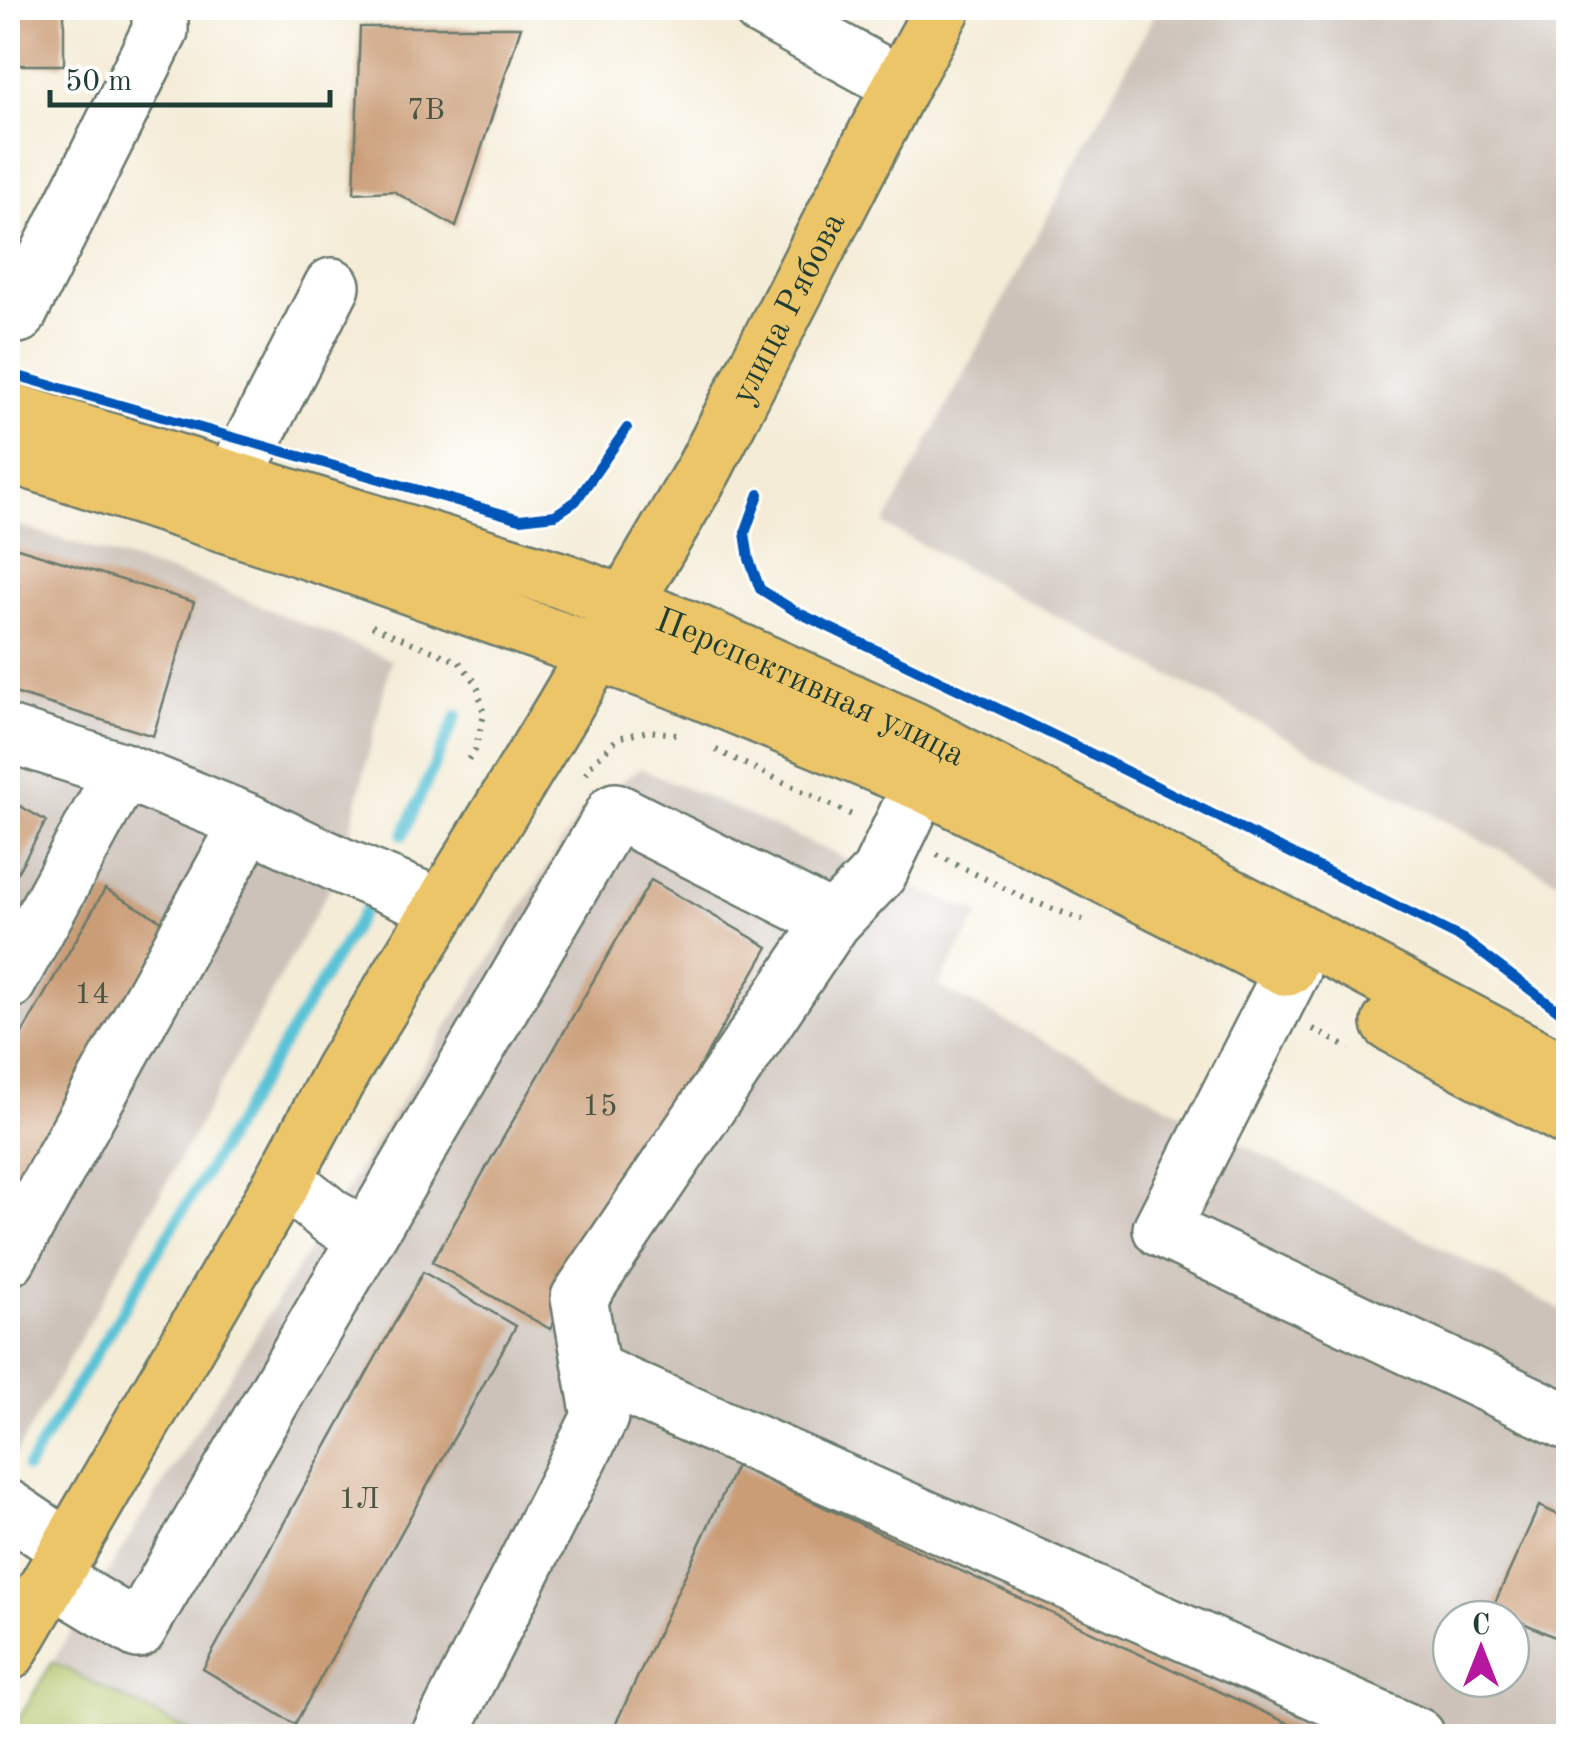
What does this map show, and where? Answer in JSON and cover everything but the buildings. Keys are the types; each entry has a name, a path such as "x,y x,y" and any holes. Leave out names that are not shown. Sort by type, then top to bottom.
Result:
{"main road":[{"name":"улица Рябова","path":"8,1654 284,1180 342,1069 704,469 900,84 944,8"},
{"name":"Перспективная улица","path":"8,410 563,581 696,632 914,730 1568,1074"},
{"name":"Перспективная улица","path":"8,454 347,564 676,681 922,783 1282,989 1568,1118"}],"lane":[{"path":"8,311 18,315 160,31 160,8"},
{"path":"760,8 900,84"},
{"path":"233,479 332,286"},
{"path":"8,734 123,772 249,822 441,908"},
{"path":"8,982 123,772"},
{"path":"439,1736 600,1417 579,1298 833,921 879,873 922,783"},
{"path":"8,1508 61,1564 138,1630 615,811 833,921"},
{"path":"8,1258 249,822"},
{"path":"1282,989 1162,1229 1568,1422"},
{"path":"284,1180 330,1217 366,1236"},
{"path":"592,1371 1417,1736"}],"path":[{"path":"416,644 459,662 476,684 484,715 475,750 464,764"},
{"path":"582,781 590,766 618,738 648,731 692,740"},
{"path":"710,747 1024,898 1098,926"},
{"path":"1282,989 1359,1054"}],"shaded area":[{"path":"1158,8 1568,8 1568,886 884,525"},
{"path":"8,523 205,583 391,660 342,866 8,1469"},
{"path":"640,768 980,914 938,986 1568,1314 1568,1736 196,1736 52,1662 584,808"}],"green space":[{"path":"52,1662 198,1736 9,1736"}],"waterway":[{"path":"403,835 457,715"},
{"path":"27,1468 367,906"}],"cycle path":[{"path":"8,373 520,519 555,515 576,501 627,428"},
{"path":"759,494 745,533 760,589 795,611 1463,939 1568,1018"}]}
